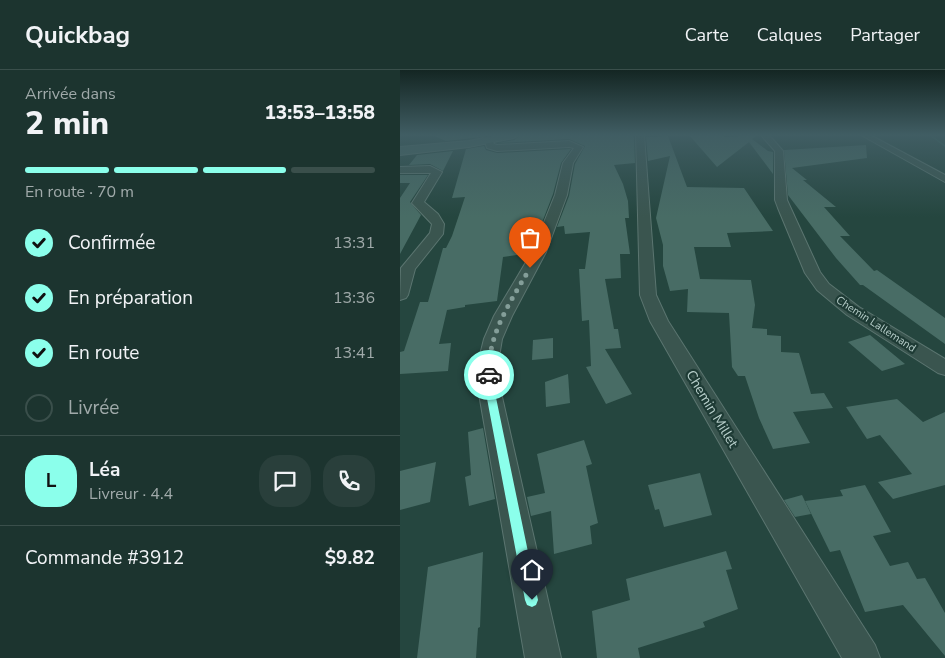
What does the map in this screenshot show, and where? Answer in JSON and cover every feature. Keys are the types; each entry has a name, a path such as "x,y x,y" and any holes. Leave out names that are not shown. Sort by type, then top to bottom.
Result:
{"street":[{"path":"543,658 489,388 488,363 493,339 503,316 539,252 560,195 568,162"},
{"name":"Chemin Millet","path":"641,162 648,295 659,321 862,658"},
{"name":"Chemin Lallemand","path":"779,162 781,200 814,273 823,287 853,311 945,368"},
{"path":"915,162 945,179"},
{"path":"400,170 430,169 438,172 418,203 434,217 438,224 436,234 408,268 400,295"}],"building":[{"path":"411,162 447,162 443,171 430,164 409,165"},
{"path":"462,162 561,162 553,194 540,228 524,254 503,257 497,301 465,305 465,307 447,310 439,344 451,343 448,371 400,374 400,352 404,351 420,302 428,302 443,248 446,248 452,236 465,197 452,198"},
{"path":"576,162 635,162 614,165 623,184 628,201 629,218 625,218 630,254 620,254 621,278 605,279 614,329 618,329 621,348 605,349 632,394 606,404 586,367 591,366 589,320 582,321 579,269 585,269 590,232 565,234 564,226 557,227 569,196"},
{"path":"669,162 678,162 687,187 744,188 773,231 727,233 731,247 694,247 700,279 751,280 755,305 752,328 767,329 767,335 781,336 781,352 799,353 811,394 824,393 833,408 793,412 810,443 773,449 759,418 745,376 738,376 732,367 729,313 687,312 688,289 670,291 663,266 663,245 656,218"},
{"path":"713,162 723,162 717,167"},
{"path":"764,162 773,162 773,174"},
{"path":"785,162 834,162 792,168 807,180 803,180 836,207 824,207 850,236 840,236 874,271 877,270 945,318 945,344 863,285 860,285 836,258 788,195"},
{"path":"400,175 428,175 410,202 421,215 400,254 400,198 410,183 400,183"},
{"path":"870,335 905,364 882,371 848,342"},
{"path":"553,338 553,358 532,360 533,340"},
{"path":"568,374 570,403 546,407 545,382"},
{"path":"897,399 923,422 945,412 945,485 893,499 878,482 912,474 880,435 867,439 846,407"},
{"path":"483,428 495,499 469,506 465,477 471,475 468,432"},
{"path":"584,440 592,464 586,466 598,523 590,526 592,544 554,554 551,511 531,516 527,497 545,493 537,454"},
{"path":"436,462 430,502 400,510 400,471"},
{"path":"700,473 712,515 664,527 659,509 655,510 648,485"},
{"path":"865,485 891,532 873,536 890,566 908,562 917,579 925,578 945,613 945,656 903,605 865,612 840,550 830,552 805,501 843,496 840,490"},
{"path":"802,495 811,514 795,517 784,500"},
{"path":"726,551 732,569 726,570 738,609 703,622 705,627 638,648 640,658 597,658 592,611 630,600 626,579"},
{"path":"483,552 480,627 478,628 476,658 417,658 428,567"}],"way so far":[{"path":"489,375 488,363 493,339 503,316 530,268"}],"route":[{"path":"489,375 489,388 532,600"}]}
